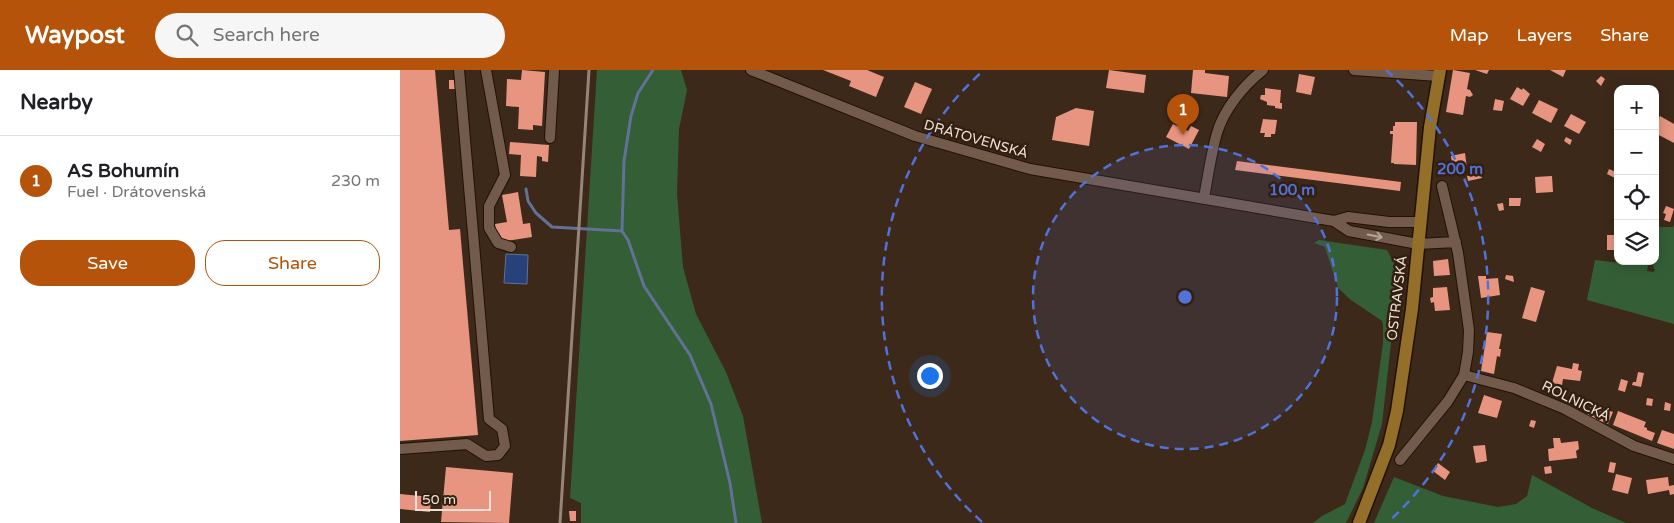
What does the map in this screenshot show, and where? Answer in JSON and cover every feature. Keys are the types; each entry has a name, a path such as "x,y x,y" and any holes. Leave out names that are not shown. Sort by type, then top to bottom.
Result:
{"main road":[{"name":"OSTRAVSKÁ","path":"1359,523 1389,445 1396,412 1412,309 1430,127 1439,73"}],"street":[{"path":"400,449 466,444 486,456 498,455 505,446 502,429 489,419 459,70"},
{"path":"486,70 505,175 489,206 489,228 498,243 510,247"},
{"path":"550,138 554,70"},
{"name":"DRÁTOVENSKÁ","path":"751,70 908,133 1030,170 1334,221 1350,231 1418,244 1456,242"},
{"path":"1204,198 1218,131 1234,101 1263,70"},
{"path":"1354,70 1439,73"},
{"path":"1400,460 1448,401 1464,375 1468,352 1469,330 1456,242 1442,186"},
{"name":"DRÁTOVENSKÁ","path":"1334,221 1348,217 1389,222 1420,222"},
{"name":"ROLNICKÁ","path":"1464,375 1514,388 1565,409 1634,446 1674,459"}],"green space":[{"path":"597,70 681,70 687,90 679,129 677,194 683,267 696,314 726,372 743,416 762,523 581,523 581,503 570,498"},
{"path":"1674,224 1674,324 1587,300 1595,260 1614,262 1614,265 1648,265 1647,271 1653,272 1655,270 1653,265 1659,265 1659,227 1673,227"},
{"path":"1319,240 1387,250 1402,279 1394,316 1382,424 1363,488 1346,523 1313,523 1345,504 1365,450 1372,422 1383,343 1383,325 1382,321 1351,300 1338,288 1325,247 1314,243"},
{"path":"1532,475 1592,508 1626,523 1374,523 1394,477 1443,496 1498,507 1516,504 1527,496"}],"water":[{"path":"506,254 528,255 527,284 504,283"}],"building":[{"path":"400,70 435,70 449,230 460,229 478,435 400,441"},
{"path":"522,70 545,72 542,126 533,125 533,130 518,129 519,107 506,106 507,79 521,80"},
{"path":"823,70 867,70 884,77 876,97 849,86 851,81"},
{"path":"1109,70 1146,75 1144,93 1106,88"},
{"path":"1193,70 1205,70 1205,73 1229,76 1227,97 1191,93"},
{"path":"1453,70 1470,73 1467,89 1473,95 1470,97 1466,96 1463,115 1446,112"},
{"path":"1475,70 1489,70 1487,74"},
{"path":"1550,70 1566,70 1563,77"},
{"path":"1299,74 1315,77 1311,95 1296,92"},
{"path":"1601,76 1605,79 1601,86 1596,81"},
{"path":"449,80 455,80 455,89 449,89"},
{"path":"915,82 932,89 921,114 904,107"},
{"path":"1517,87 1522,90 1523,88 1530,94 1523,106 1510,99"},
{"path":"1265,88 1281,90 1280,103 1282,103 1282,109 1267,105 1267,102 1260,99 1261,95 1265,95"},
{"path":"1495,99 1504,101 1502,111 1493,110"},
{"path":"1539,100 1558,109 1551,123 1532,113"},
{"path":"1076,108 1094,111 1089,146 1052,140 1056,117"},
{"path":"1571,114 1586,122 1579,134 1564,126"},
{"path":"1660,116 1674,124 1674,143 1659,135"},
{"path":"1263,119 1277,120 1275,134 1271,134 1271,137 1264,137 1265,133 1260,133"},
{"path":"1395,122 1417,122 1416,165 1391,163 1393,134 1390,134 1390,131 1393,131"},
{"path":"1173,124 1188,131 1191,126 1199,130 1189,149 1166,137"},
{"path":"1566,137 1572,140 1570,145 1564,141"},
{"path":"1537,139 1545,144 1541,152 1532,147"},
{"path":"510,142 549,145 548,162 542,161 542,157 537,156 536,177 520,176 521,155 509,154"},
{"path":"1465,153 1467,169 1453,171 1451,156"},
{"path":"1237,161 1401,182 1400,191 1235,170"},
{"path":"1609,169 1614,171 1614,178 1607,174"},
{"path":"1481,173 1482,178 1468,181 1467,176"},
{"path":"1552,176 1553,192 1536,193 1535,177"},
{"path":"518,192 523,224 530,223 532,237 501,242 497,239 495,224 507,222 502,195"},
{"path":"1509,198 1521,198 1520,206 1509,206"},
{"path":"1503,203 1504,210 1499,211 1497,204"},
{"path":"1666,206 1674,209 1670,222 1664,220 1666,214 1663,213"},
{"path":"1607,235 1614,235 1614,250 1607,250"},
{"path":"1448,259 1450,275 1434,276 1433,261"},
{"path":"1506,275 1513,276 1514,282 1505,279"},
{"path":"1478,276 1486,276 1486,279 1498,278 1500,295 1481,298"},
{"path":"1447,287 1450,310 1435,311 1434,302 1431,303 1430,298 1433,297 1433,288"},
{"path":"1531,287 1545,291 1536,322 1522,318"},
{"path":"1487,332 1502,334 1499,349 1501,349 1500,357 1497,356 1494,374 1481,371"},
{"path":"1573,363 1579,364 1578,370 1582,371 1580,381 1563,379 1562,385 1552,383 1557,366 1572,369"},
{"path":"1638,372 1644,373 1641,387 1632,385 1633,382 1636,382"},
{"path":"1621,379 1628,381 1625,392 1618,390"},
{"path":"1484,395 1502,401 1497,418 1478,413"},
{"path":"1647,398 1653,399 1652,406 1646,405"},
{"path":"1665,402 1671,404 1670,411 1664,410"},
{"path":"1592,404 1613,412 1608,424 1587,416"},
{"path":"1618,411 1646,422 1644,427 1655,433 1652,441 1613,425"},
{"path":"1531,420 1536,421 1534,428 1529,426"},
{"path":"1662,430 1674,434 1674,449 1657,443"},
{"path":"1553,438 1560,438 1561,443 1578,441 1577,458 1549,461 1548,449 1554,448"},
{"path":"1485,445 1487,461 1476,463 1473,446"},
{"path":"1610,462 1616,463 1614,473 1608,472"},
{"path":"1438,463 1450,472 1445,480 1433,471"},
{"path":"1551,466 1552,473 1545,474 1544,467"},
{"path":"446,467 513,473 509,523 441,522"},
{"path":"1616,474 1632,478 1628,494 1612,490"},
{"path":"1668,477 1669,486 1674,485 1674,494 1670,495 1669,490 1648,494 1646,480"},
{"path":"400,494 431,497 430,512 400,509"},
{"path":"569,511 576,511 576,521 570,521"}],"waterway":[{"path":"622,231 624,161 631,116 638,93 653,70"},
{"path":"526,189 528,201 536,213 552,227 622,231 628,240 644,286 690,355 711,404 730,483 736,523"}],"railway":[{"path":"560,523 589,70"}],"place":[{"name":"AS Bohumín","path":"1183,135"}]}
